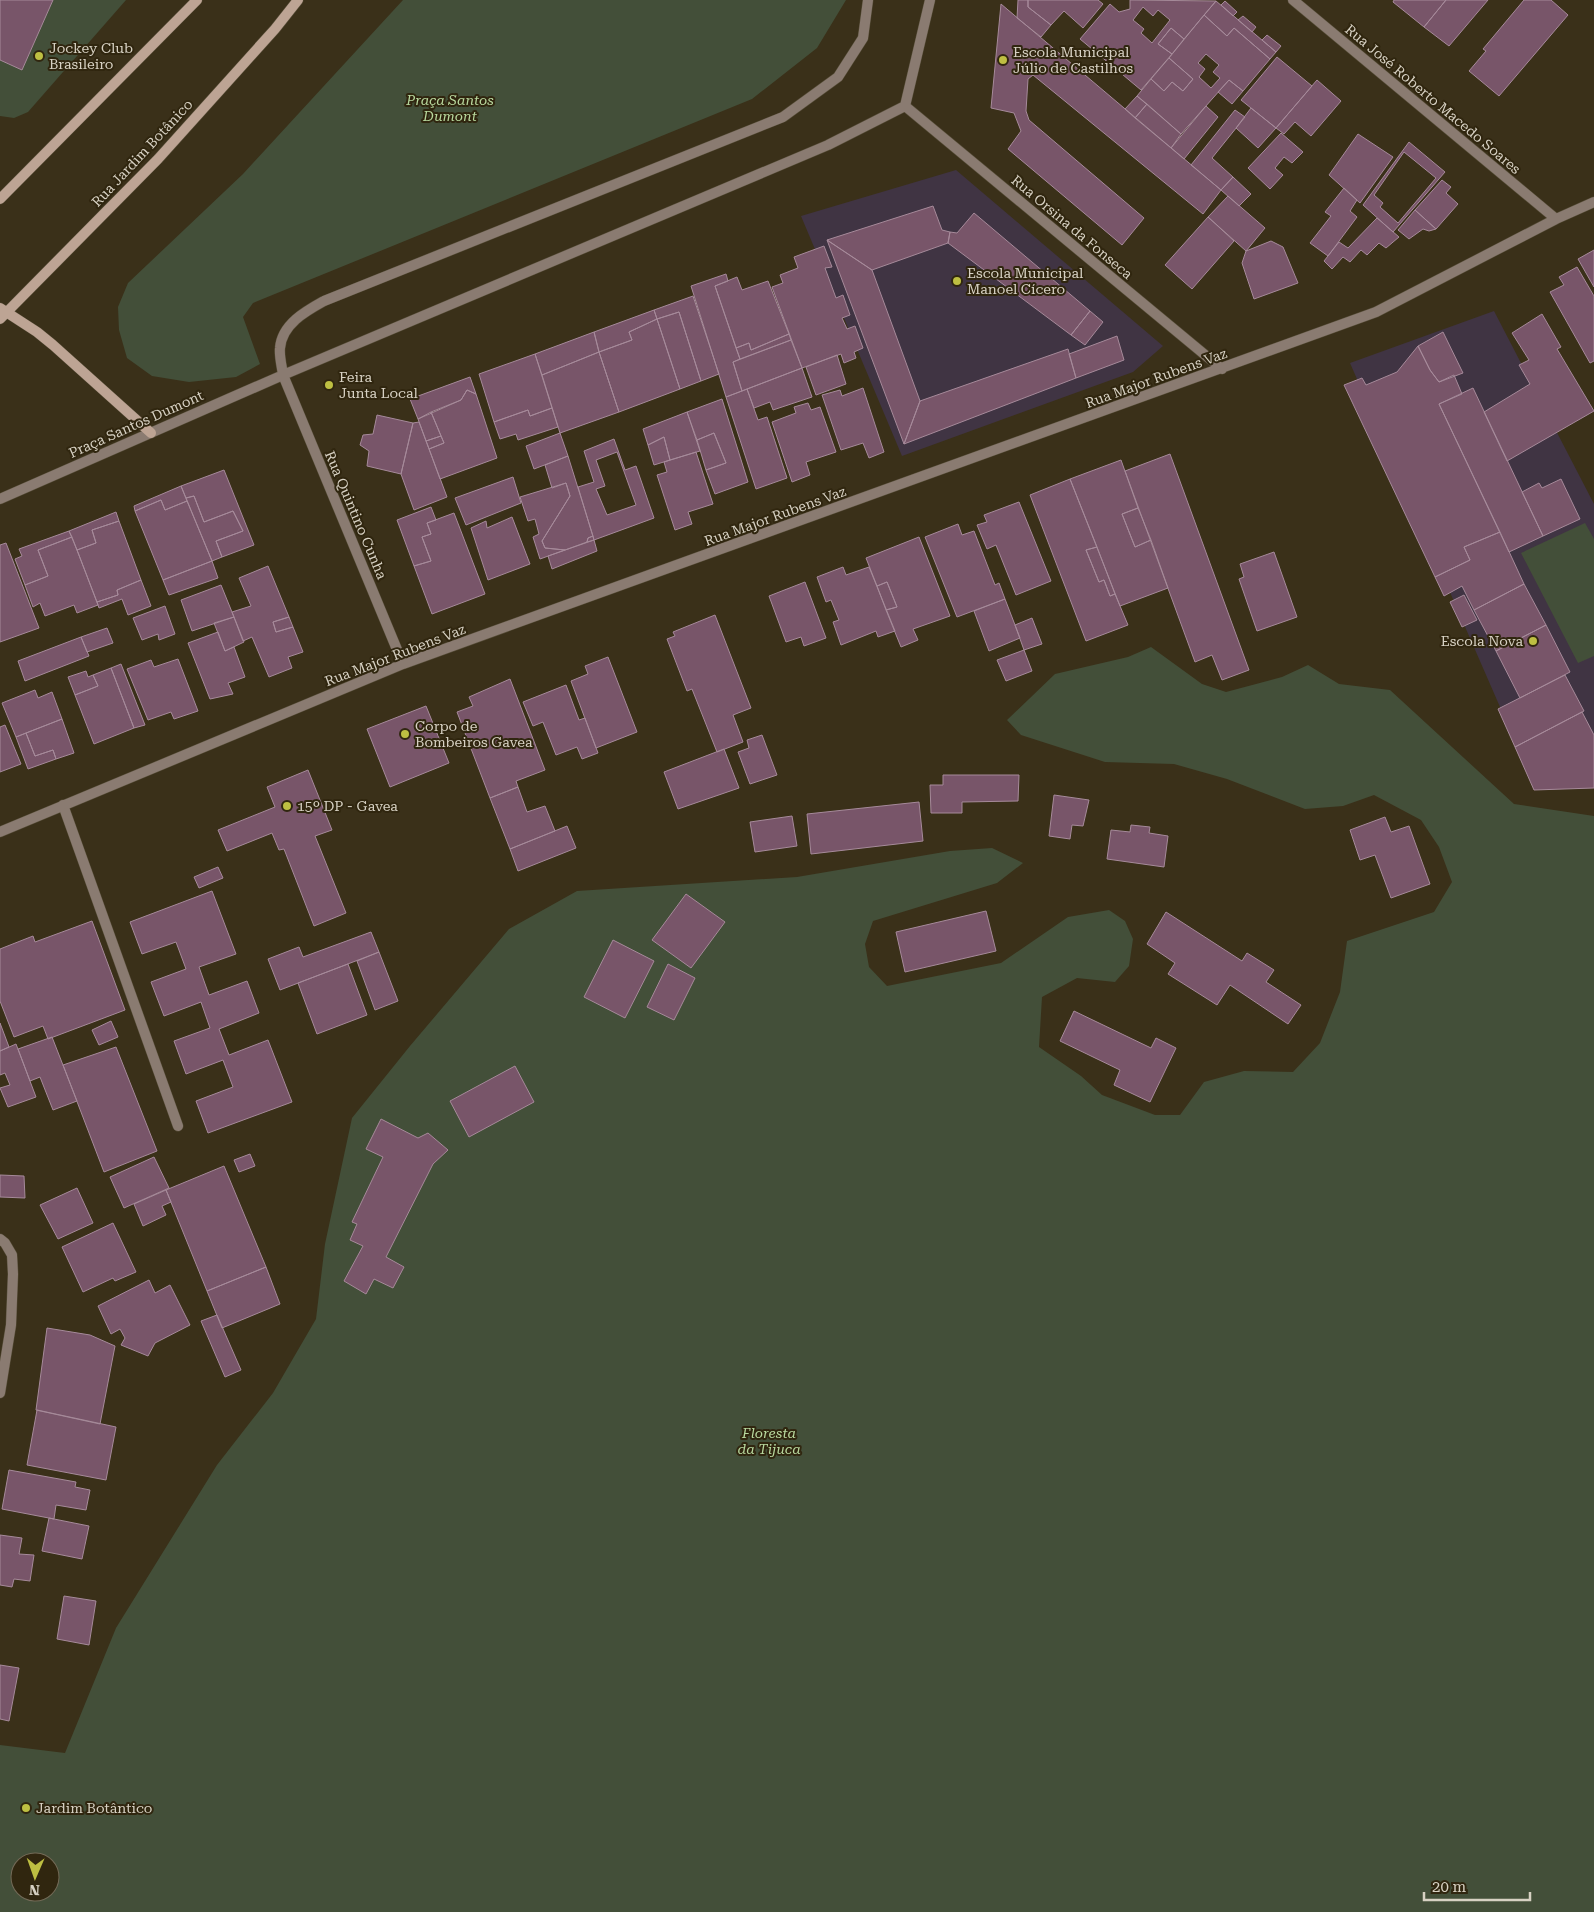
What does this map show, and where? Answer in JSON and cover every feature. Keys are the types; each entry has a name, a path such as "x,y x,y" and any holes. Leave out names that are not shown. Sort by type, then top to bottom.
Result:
{"main road":[{"path":"0,199 198,0"},
{"name":"Rua Jardim Botânico","path":"2,313 158,158 275,29 298,0"},
{"path":"2,313 53,344 151,432"}],"street":[{"path":"283,376 280,348 284,332 302,313 324,301 784,117 838,77 863,38 868,0"},
{"path":"905,106 930,0"},
{"name":"Rua José Roberto Macedo Soares","path":"1293,0 1556,219"},
{"name":"Praça Santos Dumont","path":"0,499 151,432 828,145 905,106"},
{"name":"Rua Orsina da Fonseca","path":"905,106 1222,369"},
{"name":"Rua Major Rubens Vaz","path":"0,832 403,664 1376,312 1556,219 1594,202"},
{"name":"Rua Quintino Cunha","path":"283,376 403,664"},
{"path":"64,805 178,1126"},
{"path":"0,1239 5,1243 12,1255 13,1274 11,1325 0,1393"}],"shaded area":[{"name":"Escola Municipal Manoel Cícero","path":"956,170 1163,346 1133,372 902,456 801,216"},
{"name":"Escola Nova","path":"1494,311 1594,504 1594,779 1531,778 1350,363"}],"green space":[{"name":"Jockey Club Brasileiro","path":"0,0 126,0 28,112 14,118 0,116"},
{"name":"Praça Santos Dumont","path":"403,0 846,0 817,48 752,99 253,303 243,317 260,364 236,377 189,382 152,376 127,358 119,330 118,307 128,283 243,174"},
{"path":"1585,523 1594,539 1594,656 1578,663 1521,553"},
{"name":"Floresta da Tijuca","path":"1151,647 1202,684 1226,692 1282,677 1308,665 1339,684 1390,690 1514,804 1594,816 1594,1912 0,1912 0,1745 65,1753 116,1628 217,1465 273,1393 316,1319 325,1244 352,1118 509,929 577,891 797,877 950,851 992,848 1023,863 997,883 873,921 865,944 869,967 887,986 1001,963 1068,917 1109,910 1125,921 1133,939 1129,966 1115,982 1077,978 1042,997 1039,1047 1081,1076 1102,1095 1155,1115 1180,1115 1204,1082 1244,1071 1293,1072 1320,1043 1340,992 1347,941 1434,912 1452,882 1439,847 1421,820 1374,795 1343,806 1305,809 1227,779 1174,764 1105,762 1021,735 1007,720 1055,674 1128,657"}],"building":[{"path":"0,0 53,0 22,70 0,60"},
{"path":"1018,0 1028,0 1028,7 1051,25 1041,37 1017,18"},
{"path":"1028,0 1098,0 1103,4 1083,28 1064,11 1051,25 1028,7"},
{"path":"1130,0 1216,1 1184,39 1171,28 1158,44 1172,54 1141,90 1080,39 1110,4 1119,12 1130,9","holes":["1143,7 1153,16 1158,10 1170,20 1152,43 1141,33 1144,29 1133,20"]},
{"path":"1394,0 1446,0 1424,27 1393,2"},
{"path":"1446,0 1488,0 1449,46 1424,27"},
{"path":"1524,0 1551,0 1568,15 1499,96 1469,71 1486,51 1483,49"},
{"path":"1216,1 1276,52 1270,59 1234,28 1227,36 1204,15"},
{"path":"1225,1 1237,12 1233,16 1221,5"},
{"path":"1001,4 1221,190 1203,214 1033,75 1028,79 1026,111 1029,120 1144,218 1122,245 1008,149 1021,131 1014,113 991,108"},
{"path":"1204,15 1227,36 1234,28 1270,59 1243,91 1229,80 1181,134 1137,96 1151,79 1164,91 1172,82 1183,91 1193,79 1169,58","holes":["1206,54 1219,65 1213,72 1220,78 1211,88 1199,77 1205,69 1198,63"]},
{"path":"1243,16 1256,27 1252,32 1238,20"},
{"path":"1171,28 1184,39 1172,54 1158,44"},
{"path":"1267,35 1281,46 1276,52 1262,40"},
{"path":"1277,57 1312,86 1276,128 1241,100"},
{"path":"1169,58 1193,79 1183,91 1172,82 1164,91 1151,79"},
{"path":"1229,80 1243,91 1232,104 1218,92"},
{"path":"1317,80 1341,101 1311,136 1295,122 1284,134 1276,128"},
{"path":"1137,96 1147,104 1135,118 1125,109"},
{"path":"1147,104 1181,134 1171,148 1135,118"},
{"path":"1206,106 1218,117 1184,159 1171,148"},
{"path":"1251,108 1276,128 1258,148 1236,128"},
{"path":"1235,110 1245,117 1212,158 1233,177 1221,190 1191,165"},
{"path":"1281,133 1303,152 1292,163 1284,157 1275,168 1283,175 1270,189 1248,168"},
{"path":"1358,134 1393,157 1360,203 1329,175"},
{"path":"1409,142 1445,172 1393,232 1363,205","holes":["1404,152 1436,178 1398,223 1380,207 1383,203 1374,195"]},
{"path":"1233,177 1251,194 1239,206 1221,190"},
{"path":"1442,180 1451,187 1446,193 1458,204 1436,229 1415,210"},
{"path":"1344,188 1357,200 1350,211 1357,217 1328,256 1310,243 1331,216 1325,212"},
{"path":"1228,196 1265,228 1246,251 1208,217"},
{"path":"933,206 942,230 950,232 948,243 872,270 827,240"},
{"path":"1415,210 1436,229 1429,231 1423,229 1409,239 1398,230"},
{"path":"974,213 1090,311 1071,335 948,243 950,232 957,233"},
{"path":"1208,217 1234,241 1192,289 1165,265"},
{"path":"1377,218 1399,237 1386,248 1379,243 1367,255 1361,250 1350,262 1343,257 1332,269 1324,261 1339,242 1348,248"},
{"path":"827,240 872,270 920,401 904,444"},
{"path":"1271,241 1283,247 1298,283 1254,299 1242,263 1246,251"},
{"path":"824,246 832,267 825,268 836,298 843,295 850,315 842,318 847,329 855,326 863,348 854,352 856,358 844,363 841,354 802,368 772,287 783,283 780,275 798,268 794,257"},
{"path":"1594,250 1594,287 1578,259"},
{"path":"1577,267 1594,296 1594,361 1590,363 1550,292 1564,285 1559,277"},
{"path":"726,274 728,281 715,286 740,359 733,362 742,391 726,397 691,286"},
{"path":"737,277 742,290 768,281 789,334 751,350 749,343 736,348 715,286"},
{"path":"693,296 719,374 701,381 679,312 657,319 654,310"},
{"path":"654,310 657,319 629,332 632,340 599,352 594,332"},
{"path":"1090,311 1103,322 1085,345 1071,335"},
{"path":"679,312 701,381 680,389 657,319"},
{"path":"1542,314 1561,347 1557,349 1594,411 1507,461 1484,412 1530,384 1519,365 1529,360 1512,333"},
{"path":"657,319 680,389 619,412 599,352 632,340 629,332"},
{"path":"594,332 599,352 542,375 535,354"},
{"path":"1443,332 1463,373 1439,382 1430,370 1418,346"},
{"path":"789,334 791,340 740,359 736,348 749,343 751,350"},
{"path":"1117,336 1124,360 1076,378 1069,354"},
{"path":"791,340 802,368 742,391 733,362"},
{"path":"1418,346 1430,370 1439,382 1454,375 1462,394 1439,404 1500,532 1464,547 1470,560 1435,577 1344,385 1362,378 1366,385 1397,372"},
{"path":"1068,349 1076,378 904,444 920,401"},
{"path":"599,352 619,412 560,433 542,375"},
{"path":"535,354 552,408 530,416 528,410 494,422 479,374"},
{"path":"837,355 846,384 816,395 806,367"},
{"path":"802,368 812,397 773,410 770,402 754,408 747,389"},
{"path":"470,377 476,394 467,390 461,400 418,419 410,399"},
{"path":"863,388 884,452 869,458 863,443 841,450 822,395 840,390 842,396"},
{"path":"1473,388 1543,536 1509,552 1439,404"},
{"path":"747,389 758,420 767,417 787,478 756,489 726,397"},
{"path":"467,390 476,394 497,458 440,479 429,449 444,443 431,412 461,400"},
{"path":"722,399 748,482 715,494 706,470 726,463 714,433 697,440 687,412"},
{"path":"808,403 811,410 820,407 836,452 806,462 810,475 792,482 772,422 796,413 794,407"},
{"path":"552,408 558,427 518,440 516,434 500,439 494,422 528,410 530,416"},
{"path":"431,412 441,436 426,441 418,419"},
{"path":"687,412 700,451 670,460 664,437 648,445 643,429"},
{"path":"377,415 413,423 401,474 367,466 369,451 360,445 363,435 373,434"},
{"path":"419,422 447,497 414,510 401,474 413,423"},
{"path":"560,433 568,456 534,469 526,446"},
{"path":"714,433 726,463 706,470 697,440"},
{"path":"441,436 444,443 429,449 426,441"},
{"path":"664,437 670,460 654,465 648,445"},
{"path":"614,439 625,470 636,466 654,518 594,540 578,487 594,482 584,451","holes":["617,452 636,505 607,515 596,489 605,486 596,460"]},
{"path":"696,452 713,504 688,512 692,524 675,530 657,475 667,472 664,462"},
{"path":"1170,454 1249,670 1222,680 1212,655 1195,662 1125,471"},
{"path":"568,456 593,536 588,538 587,542 565,550 545,548 542,541 570,496 566,483 552,488 545,465"},
{"path":"1121,460 1138,508 1122,514 1135,547 1151,540 1168,588 1120,606 1070,479"},
{"path":"224,470 254,545 222,557 216,541 243,531 233,511 204,522 194,496 186,498 181,486"},
{"path":"513,477 521,503 466,525 455,498"},
{"path":"1070,479 1097,547 1086,550 1099,582 1104,580 1110,596 1115,594 1128,625 1086,641 1030,495"},
{"path":"1561,479 1580,519 1543,536 1522,492 1539,483 1542,488"},
{"path":"566,483 570,496 542,541 545,548 565,550 540,559 533,537 539,534 535,519 528,521 520,497"},
{"path":"181,486 187,501 165,510 161,500 135,511 134,506"},
{"path":"194,496 204,522 233,511 243,531 216,541 222,557 212,561 186,498"},
{"path":"161,500 165,510 187,501 212,561 163,580 135,511"},
{"path":"1019,502 1051,581 1016,595 996,545 987,549 977,525 987,522 984,515"},
{"path":"431,507 436,520 427,523 431,534 422,537 431,561 414,566 397,520"},
{"path":"1138,508 1151,540 1135,547 1122,514"},
{"path":"116,512 119,521 92,530 96,543 77,550 69,531"},
{"path":"454,513 485,594 432,614 414,566 431,561 422,537 431,534 427,523"},
{"path":"512,517 530,564 488,580 471,528 486,521 487,528"},
{"path":"119,521 141,580 117,590 118,595 97,602 77,550 96,543 92,530"},
{"path":"958,524 962,535 974,531 995,585 999,583 1005,599 957,617 925,537"},
{"path":"69,531 72,537 38,550 48,576 25,585 15,559 22,556 19,549"},
{"path":"1500,532 1524,584 1474,610 1462,586 1444,596 1435,577 1470,560 1464,547"},
{"path":"593,536 594,540 587,542 588,538"},
{"path":"72,537 98,605 77,613 74,605 45,616 40,603 33,607 25,585 48,576 38,550"},
{"path":"919,537 950,616 913,629 918,640 901,647 886,610 897,607 887,582 877,586 866,558"},
{"path":"594,540 597,551 552,569 548,556"},
{"path":"6,543 39,628 0,642 0,545"},
{"path":"1097,547 1115,594 1110,596 1104,580 1099,582 1086,550"},
{"path":"1274,552 1297,617 1257,631 1239,579 1244,577 1240,564"},
{"path":"212,561 218,578 169,595 163,580"},
{"path":"268,566 289,617 273,622 276,632 293,627 303,652 288,657 292,668 269,677 252,637 243,641 232,612 251,606 239,578"},
{"path":"843,567 846,575 869,567 895,631 878,637 876,631 841,645 833,622 839,620 831,600 826,602 817,577"},
{"path":"141,580 151,606 128,615 122,599 99,608 97,602 118,595 117,590"},
{"path":"805,582 826,638 804,646 801,637 786,642 769,596"},
{"path":"887,582 897,607 886,610 877,586"},
{"path":"1524,584 1546,625 1496,651 1474,610"},
{"path":"221,585 234,617 192,631 181,600"},
{"path":"1464,595 1477,620 1462,627 1450,602"},
{"path":"1005,599 1020,638 989,651 974,611"},
{"path":"165,606 175,634 159,640 158,634 142,640 133,618"},
{"path":"715,615 751,708 733,715 743,742 717,752 692,689 687,691 667,639 675,636 673,632"},
{"path":"234,617 244,642 225,651 214,623"},
{"path":"289,617 293,627 276,632 273,622"},
{"path":"1032,618 1042,644 1024,650 1015,625"},
{"path":"1546,625 1570,672 1520,698 1496,651"},
{"path":"107,628 113,643 87,652 81,637"},
{"path":"218,632 225,651 234,647 245,677 228,683 233,694 210,699 188,643"},
{"path":"81,637 89,656 25,681 18,661"},
{"path":"1024,650 1032,671 1006,681 997,660"},
{"path":"608,657 637,732 596,748 571,681 588,674 585,666"},
{"path":"178,659 198,711 174,719 171,712 148,720 127,669 151,660 154,667"},
{"path":"121,664 145,725 134,728 111,668"},
{"path":"111,668 134,728 94,744 75,695 98,686 93,675"},
{"path":"86,671 88,677 93,675 98,686 75,695 68,677"},
{"path":"1565,675 1584,711 1515,747 1498,709"},
{"path":"510,679 545,770 516,781 518,787 490,798 457,712 473,706 469,697"},
{"path":"566,685 579,720 585,718 598,753 582,759 577,747 556,755 543,722 533,726 523,702"},
{"path":"35,690 38,698 52,692 62,719 16,737 2,703"},
{"path":"426,706 449,763 390,787 367,729"},
{"path":"1582,712 1594,735 1594,788 1534,790 1515,747"},
{"path":"62,719 74,753 56,759 53,750 35,756 26,733"},
{"path":"5,725 21,764 0,772 0,727"},
{"path":"26,733 35,756 53,750 56,759 28,769 16,737"},
{"path":"762,735 777,775 750,784 738,752 749,748 747,740"},
{"path":"724,749 739,788 678,809 664,772"},
{"path":"308,770 332,830 315,836 346,913 314,926 284,849 279,850 272,833 227,851 218,830 275,807 267,787"},
{"path":"943,775 1019,775 1018,801 962,802 962,813 931,813 930,785 943,785"},
{"path":"518,787 527,812 545,806 555,831 510,849 490,798"},
{"path":"1054,795 1089,800 1083,826 1072,825 1070,839 1049,836"},
{"path":"919,802 923,841 811,854 807,814"},
{"path":"792,816 797,846 755,852 750,822"},
{"path":"1385,817 1391,832 1409,826 1430,884 1391,898 1375,855 1360,860 1350,830"},
{"path":"1131,825 1150,827 1149,833 1168,836 1164,867 1107,859 1111,830 1130,832"},
{"path":"567,826 576,848 518,871 510,849"},
{"path":"218,867 223,878 199,888 194,877"},
{"path":"212,891 236,954 199,967 209,995 247,981 259,1013 219,1029 229,1055 268,1040 292,1102 208,1133 196,1101 233,1087 223,1060 186,1074 174,1041 210,1028 201,1002 164,1016 151,982 186,969 176,942 142,954 130,922"},
{"path":"686,894 725,922 691,968 652,940"},
{"path":"986,911 996,951 905,972 896,932"},
{"path":"1166,912 1242,961 1247,953 1274,970 1266,982 1301,1005 1288,1024 1230,985 1217,1005 1168,974 1175,963 1147,944"},
{"path":"92,921 125,1010 48,1039 43,1026 14,1037 0,1001 0,949 33,936 35,942"},
{"path":"371,932 379,952 280,990 268,959 299,947 303,957"},
{"path":"613,940 654,961 625,1018 584,997"},
{"path":"379,952 398,1001 375,1010 357,961"},
{"path":"348,964 367,1015 317,1034 298,983"},
{"path":"668,964 695,978 674,1020 647,1007"},
{"path":"1074,1011 1151,1048 1156,1038 1176,1048 1150,1102 1114,1085 1120,1070 1060,1041"},
{"path":"111,1021 118,1037 99,1045 92,1030"},
{"path":"0,1023 9,1047 0,1051"},
{"path":"52,1037 77,1101 53,1110 40,1077 30,1081 18,1049"},
{"path":"16,1044 36,1097 8,1107 0,1088 10,1085 5,1073 0,1075 0,1051"},
{"path":"116,1047 157,1151 104,1172 63,1065"},
{"path":"515,1066 534,1102 469,1137 450,1101"},
{"path":"381,1119 418,1138 428,1133 448,1150 433,1164 386,1257 404,1267 393,1288 374,1279 366,1294 344,1281 363,1246 350,1240 357,1224 352,1222 383,1157 366,1149"},
{"path":"250,1154 255,1166 239,1172 234,1160"},
{"path":"154,1157 169,1188 124,1208 110,1177"},
{"path":"224,1166 266,1267 207,1291 166,1190"},
{"path":"0,1175 24,1176 25,1198 0,1197"},
{"path":"77,1188 93,1223 58,1239 40,1205"},
{"path":"166,1190 171,1202 162,1206 166,1215 143,1226 134,1204"},
{"path":"113,1223 136,1272 115,1281 113,1278 83,1292 62,1247"},
{"path":"266,1267 280,1304 222,1328 207,1291"},
{"path":"149,1280 155,1293 170,1285 190,1325 155,1343 148,1356 121,1345 125,1338 120,1329 111,1334 98,1306"},
{"path":"217,1315 241,1370 225,1377 201,1321"},
{"path":"47,1328 90,1335 115,1346 100,1424 36,1410"},
{"path":"37,1410 116,1427 106,1480 27,1465"},
{"path":"9,1470 76,1482 75,1487 90,1490 86,1510 56,1505 54,1519 2,1509"},
{"path":"49,1518 89,1526 82,1559 42,1551"},
{"path":"0,1535 22,1538 19,1554 34,1555 30,1581 14,1579 12,1587 0,1585"},
{"path":"64,1596 96,1601 89,1645 57,1639"},
{"path":"0,1665 19,1668 9,1721 0,1719"}],"place":[{"name":"Jockey Club Brasileiro","path":"39,56"},
{"name":"Escola Municipal Júlio de Castilhos","path":"1003,60"},
{"name":"Escola Municipal Manoel Cícero","path":"957,281"},
{"name":"Feira Junta Local","path":"329,385"},
{"name":"Escola Nova","path":"1533,641"},
{"name":"Corpo de Bombeiros Gavea","path":"405,734"},
{"name":"15º DP - Gavea","path":"287,806"},
{"name":"Jardim Botântico","path":"26,1808"}]}
